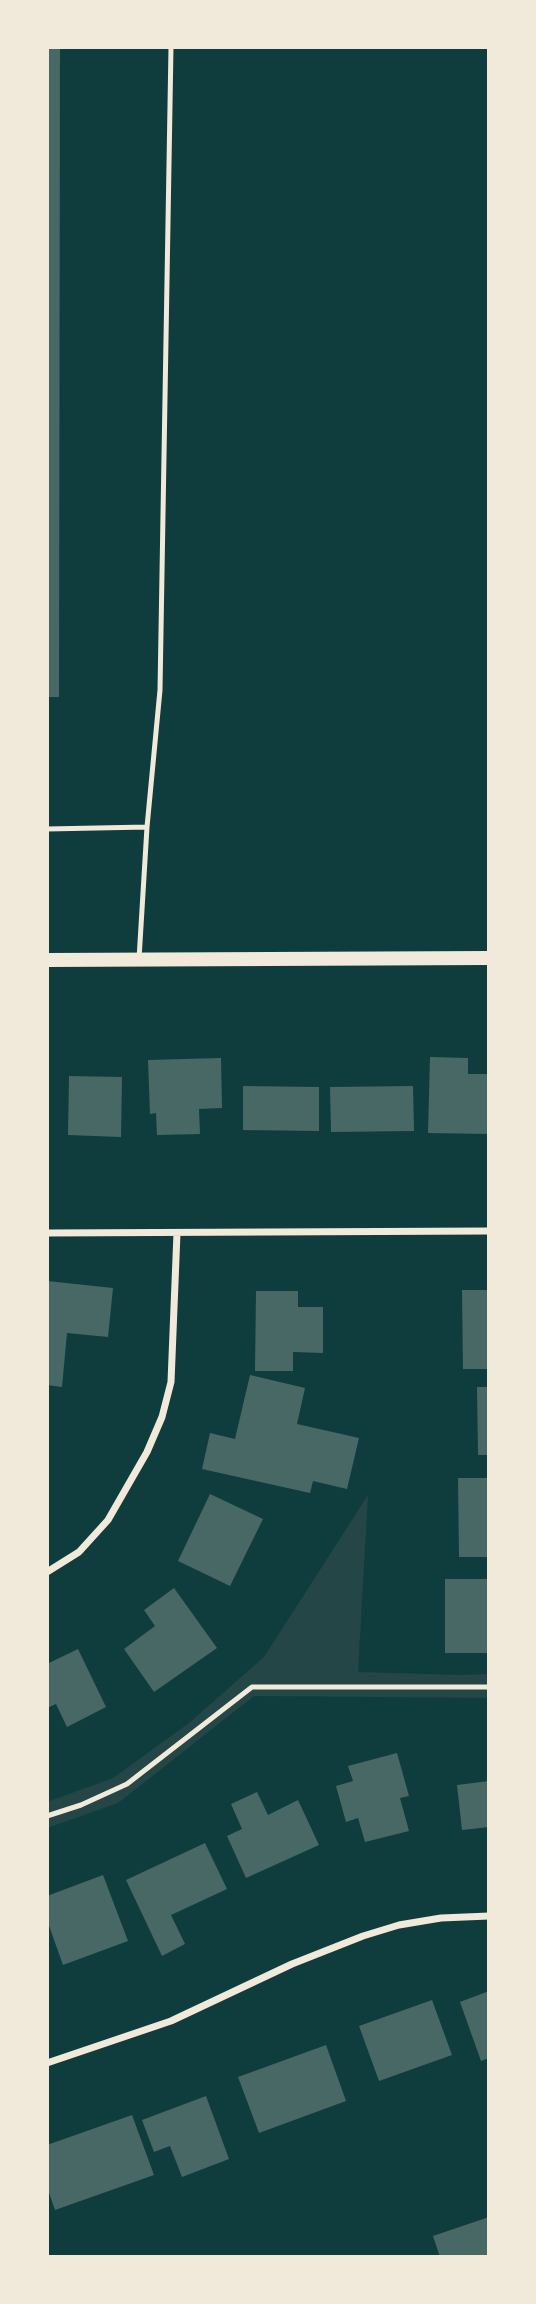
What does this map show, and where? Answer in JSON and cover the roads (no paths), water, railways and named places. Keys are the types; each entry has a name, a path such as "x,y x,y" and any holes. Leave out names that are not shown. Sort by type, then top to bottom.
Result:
{"main road":[{"path":"47,960 489,958"}],"street":[{"path":"47,1233 489,1231"},
{"path":"47,1572 79,1552 108,1520 147,1452 162,1416 171,1382 177,1233"},
{"path":"47,2063 171,2021 292,1964 363,1936 399,1925 441,1918 489,1916"}],"lane":[{"path":"139,959 147,827 160,690 171,47"},
{"path":"47,829 147,827"},
{"path":"47,1816 81,1805 127,1784 252,1687 489,1687"}]}
